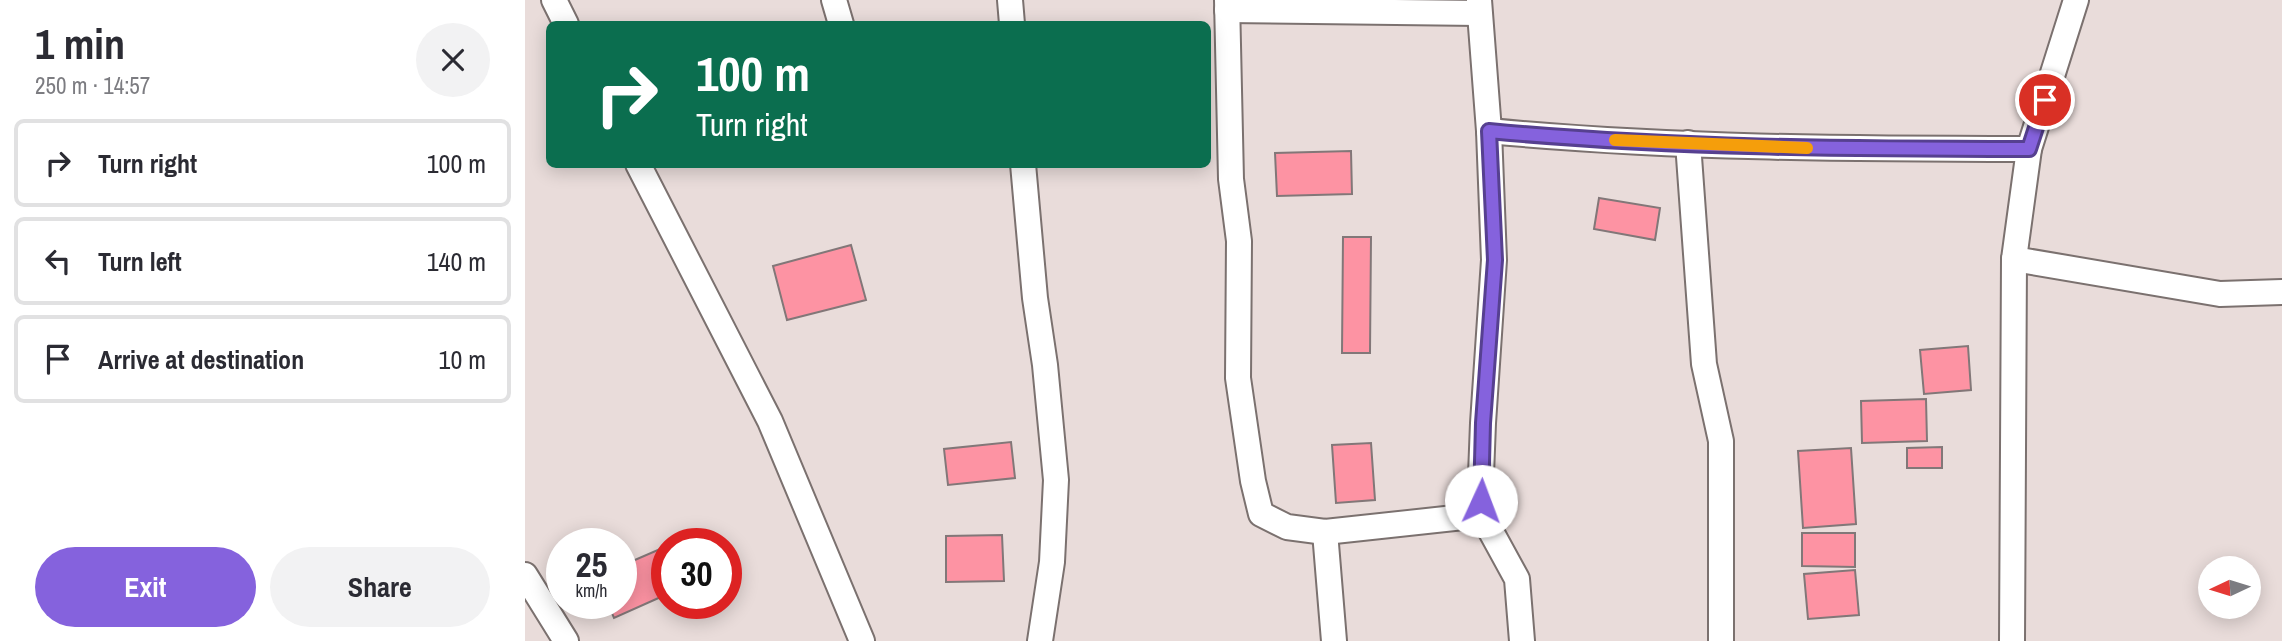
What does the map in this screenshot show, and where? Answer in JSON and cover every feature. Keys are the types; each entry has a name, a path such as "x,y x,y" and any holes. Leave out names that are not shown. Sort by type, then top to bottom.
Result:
{"street":[{"path":"554,0 564,21"},
{"path":"834,0 840,21"},
{"path":"1010,0 1012,21"},
{"path":"2012,641 2014,259 2029,149 2076,0"},
{"path":"1482,516 1325,532 1287,527 1261,514 1253,481 1238,378 1239,241 1231,179 1227,5 1479,7 1489,131 1495,260 1483,423 1482,516 1517,579 1522,641"},
{"path":"1489,131 1564,138 1847,150 2029,149"},
{"path":"1688,143 1704,364 1721,441 1721,641"},
{"path":"640,168 770,421 862,641"},
{"path":"1023,168 1056,480 1052,562 1040,641"},
{"path":"2014,259 2220,293 2282,292"},
{"path":"1325,532 1334,641"},
{"path":"525,575 566,641"}],"building":[{"path":"1351,151 1352,194 1277,196 1275,153"},
{"path":"1599,198 1660,208 1655,240 1594,229"},
{"path":"1343,237 1371,237 1370,353 1342,353"},
{"path":"851,245 866,300 787,320 773,266"},
{"path":"1968,346 1971,390 1924,394 1920,350"},
{"path":"1926,399 1927,441 1862,443 1861,401"},
{"path":"1011,442 1015,478 948,485 944,449"},
{"path":"1371,443 1375,500 1336,503 1332,445"},
{"path":"1942,447 1942,468 1907,468 1907,448"},
{"path":"1851,448 1856,524 1803,528 1798,451"},
{"path":"1802,533 1855,533 1855,567 1802,566"},
{"path":"1002,535 1004,581 946,582 946,536"},
{"path":"651,553 651,601 637,608 637,559"},
{"path":"1855,570 1859,615 1808,619 1804,574"}],"slow traffic":[{"path":"1615,140 1807,148"}],"route":[{"path":"1481,501 1483,423 1495,260 1489,131 1564,138 1847,150 2029,149 2045,100"}]}
